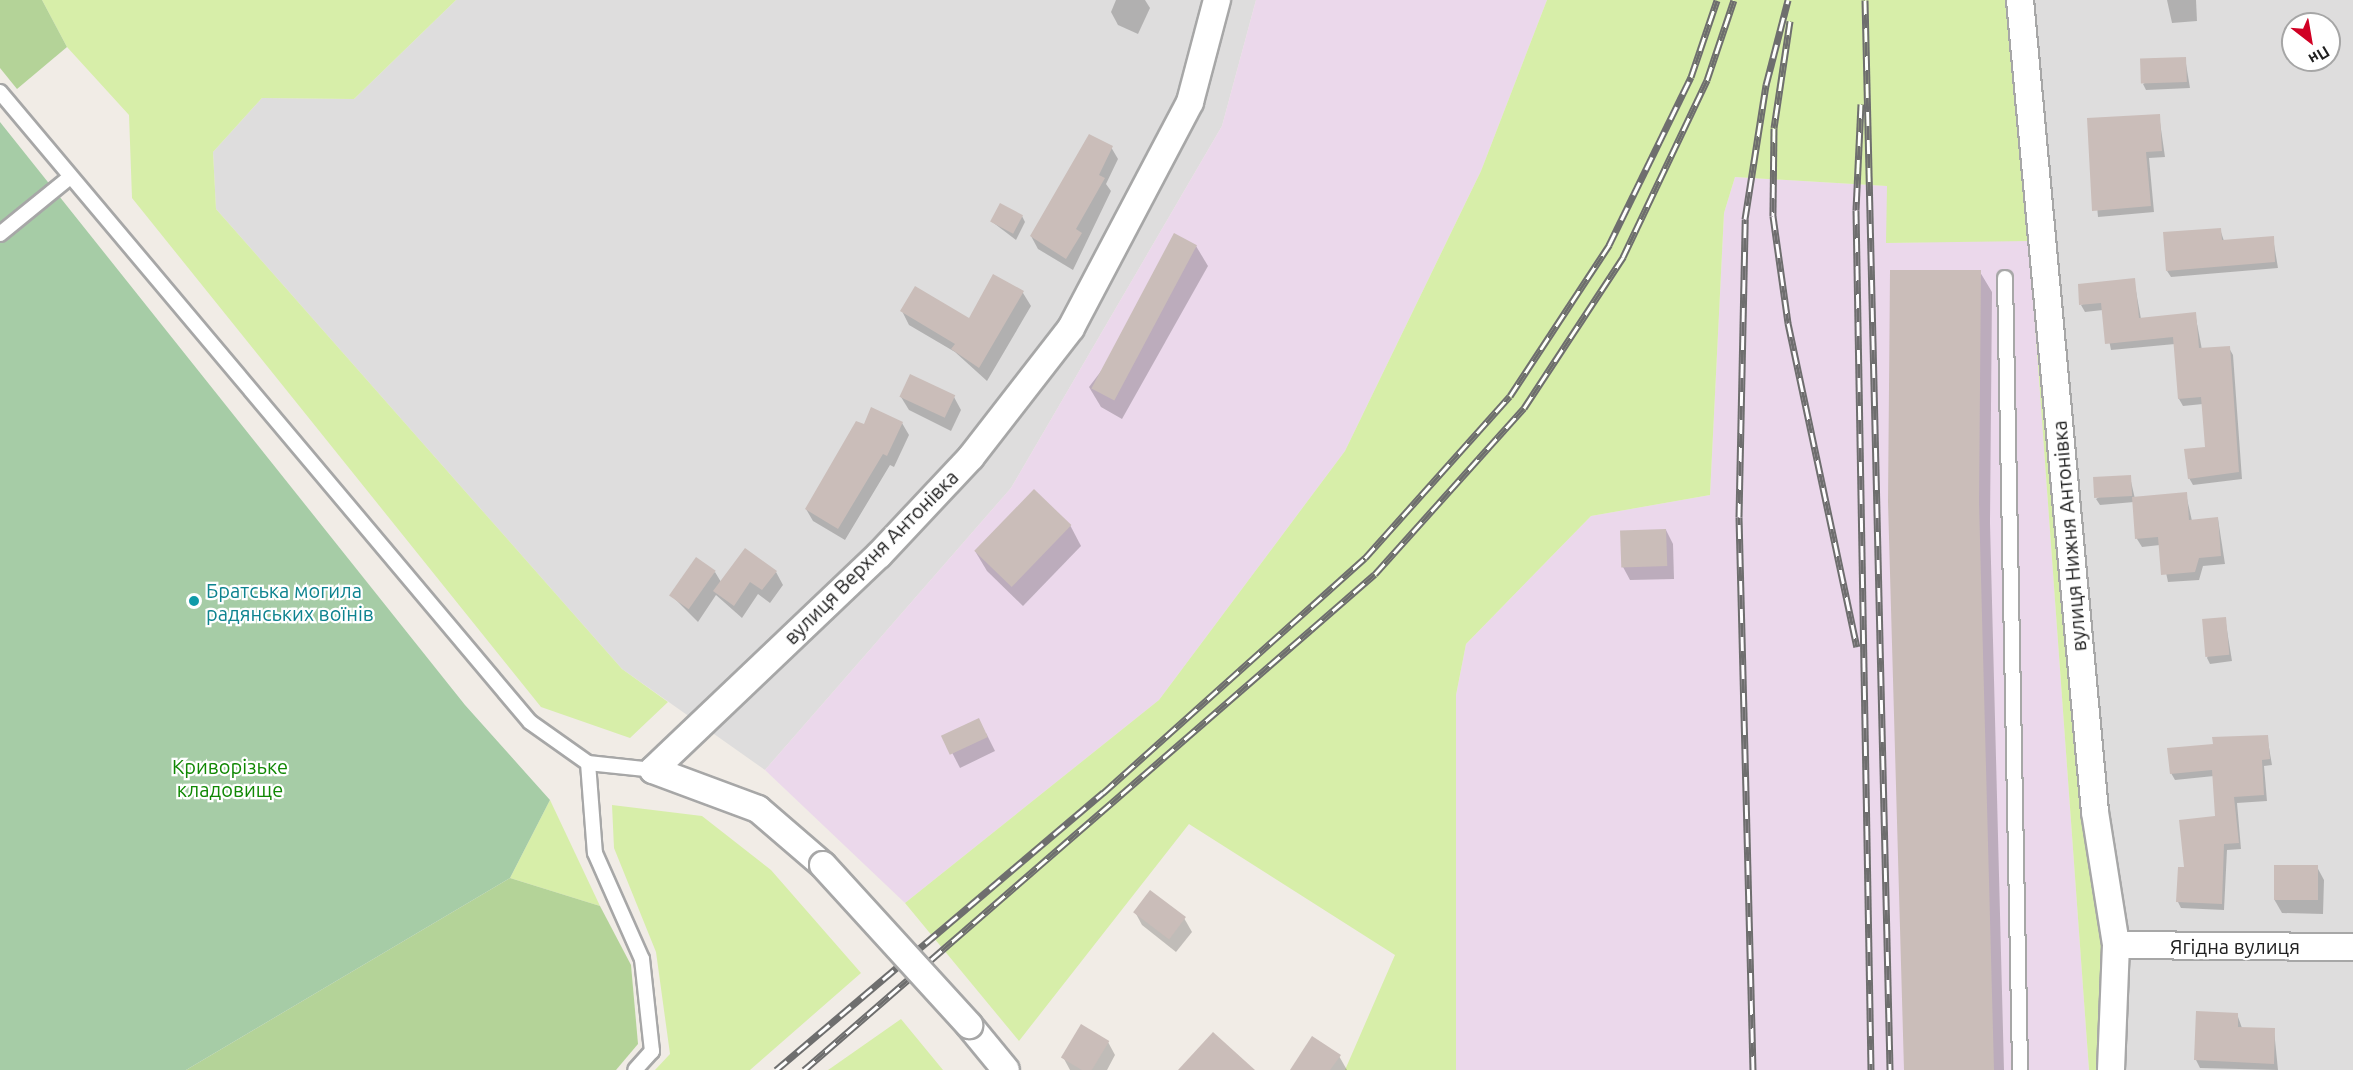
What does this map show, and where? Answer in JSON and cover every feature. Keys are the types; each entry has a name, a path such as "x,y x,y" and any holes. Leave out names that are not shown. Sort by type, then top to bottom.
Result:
{"street":[{"name":"вулиця Верхня Антонівка","path":"653,770 879,555 971,457 1071,327 1190,102 1217,0"},
{"name":"вулиця Нижня Антонівка","path":"2020,0 2095,812 2116,945 2111,1070"},
{"path":"653,770 758,809 823,865 969,1025 1006,1070"},
{"name":"Ягідна вулиця","path":"2116,945 2353,947"}],"lane":[{"path":"0,92 69,178 530,722 588,763 653,770"},
{"path":"0,234 69,178"},
{"path":"2005,278 2020,1070"},
{"path":"588,763 595,852 642,959 652,1051 634,1070"}],"shaded area":[{"path":"456,0 1256,0 1222,126 1011,488 765,770 622,669 216,209 213,152 262,98 354,99"},
{"path":"1256,0 1547,0 1481,171 1345,451 1159,700 905,903 765,770 1011,488 1222,126"},
{"path":"2013,0 2353,0 2353,1070 2104,1070"},
{"path":"1735,177 1887,186 1887,243 2029,240 2089,1070 1456,1070 1456,695 1466,644 1591,516 1710,495 1724,213"}],"green space":[{"path":"0,0 42,0 67,47 17,89 0,68"},
{"path":"42,0 456,0 354,99 262,98 213,152 216,209 622,669 668,702 630,738 541,707 132,198 129,115 67,47"},
{"path":"1547,0 2013,0 2103,946 2104,1070 2089,1070 2029,241 1886,243 1887,186 1735,177 1724,213 1710,495 1591,516 1466,644 1456,695 1456,1070 1345,1070 1395,955 1189,824 1019,1041 905,903 1159,700 1345,451 1481,171"},
{"name":"Криворізьке кладовище","path":"0,122 465,705 550,800 510,878 186,1070 0,1070"},
{"path":"550,800 600,906 510,878"},
{"path":"612,805 702,816 771,870 861,973 750,1070 655,1070 670,1054 656,952 614,848"},
{"path":"510,878 600,906 631,965 638,1044 616,1070 186,1070"},
{"path":"901,1019 943,1070 828,1070 831,1068"}],"building":[{"path":"2186,57 2187,82 2141,84 2140,59"},
{"path":"2160,114 2162,151 2146,152 2151,206 2092,211 2087,118"},
{"path":"1089,134 1113,146 1099,175 1105,178 1076,229 1082,233 1066,259 1030,236"},
{"path":"1000,203 1023,215 1013,234 990,222"},
{"path":"2221,228 2222,240 2274,236 2275,262 2166,271 2163,232"},
{"path":"1174,233 1197,245 1114,401 1091,388"},
{"path":"1890,270 1981,270 1979,502 1994,1070 1904,1070 1888,502"},
{"path":"993,274 1024,291 979,368 951,349 955,344 900,311 915,286 969,318"},
{"path":"2135,278 2139,318 2196,312 2199,348 2230,346 2239,472 2188,479 2184,449 2205,447 2201,397 2178,399 2173,337 2105,344 2101,303 2079,305 2078,284"},
{"path":"910,374 955,395 945,418 899,397"},
{"path":"871,407 903,422 887,456 883,454 838,529 805,509 856,421 864,424"},
{"path":"2131,475 2132,496 2094,498 2093,477"},
{"path":"1034,489 1071,525 1012,587 974,551"},
{"path":"2187,492 2189,520 2218,517 2221,556 2199,558 2195,572 2161,575 2158,537 2135,539 2132,497"},
{"path":"1666,529 1667,566 1621,568 1620,531"},
{"path":"745,548 777,571 762,590 750,582 734,606 713,591"},
{"path":"696,557 716,571 689,609 669,596"},
{"path":"2226,617 2229,655 2205,657 2202,619"},
{"path":"979,718 988,737 950,755 941,736"},
{"path":"2268,735 2270,759 2262,760 2264,795 2234,797 2239,843 2224,844 2222,904 2176,902 2178,867 2184,867 2179,820 2215,816 2212,770 2170,774 2167,748 2213,744 2212,737"},
{"path":"2274,865 2318,865 2318,900 2274,900"},
{"path":"1150,890 1186,917 1169,939 1133,912"},
{"path":"2196,1011 2238,1013 2238,1027 2275,1028 2274,1064 2194,1060"},
{"path":"1081,1024 1109,1041 1092,1070 1082,1070 1061,1057"},
{"path":"1213,1032 1255,1070 1178,1070"},
{"path":"1312,1036 1341,1055 1330,1070 1290,1070"}],"railway":[{"path":"776,1070 1103,793 1365,558 1510,396 1609,245 1691,77 1717,0"},
{"path":"804,1070 1375,574 1524,408 1623,257 1707,80 1734,0"},
{"path":"1753,1070 1739,517 1745,219 1766,85 1788,0"},
{"path":"1865,0 1890,1070"},
{"path":"1790,21 1774,128 1773,216 1788,323 1857,647"},
{"path":"1861,104 1856,210 1871,1070"}],"place":[{"name":"Братська могила радянських воїнів","path":"194,601"}]}
